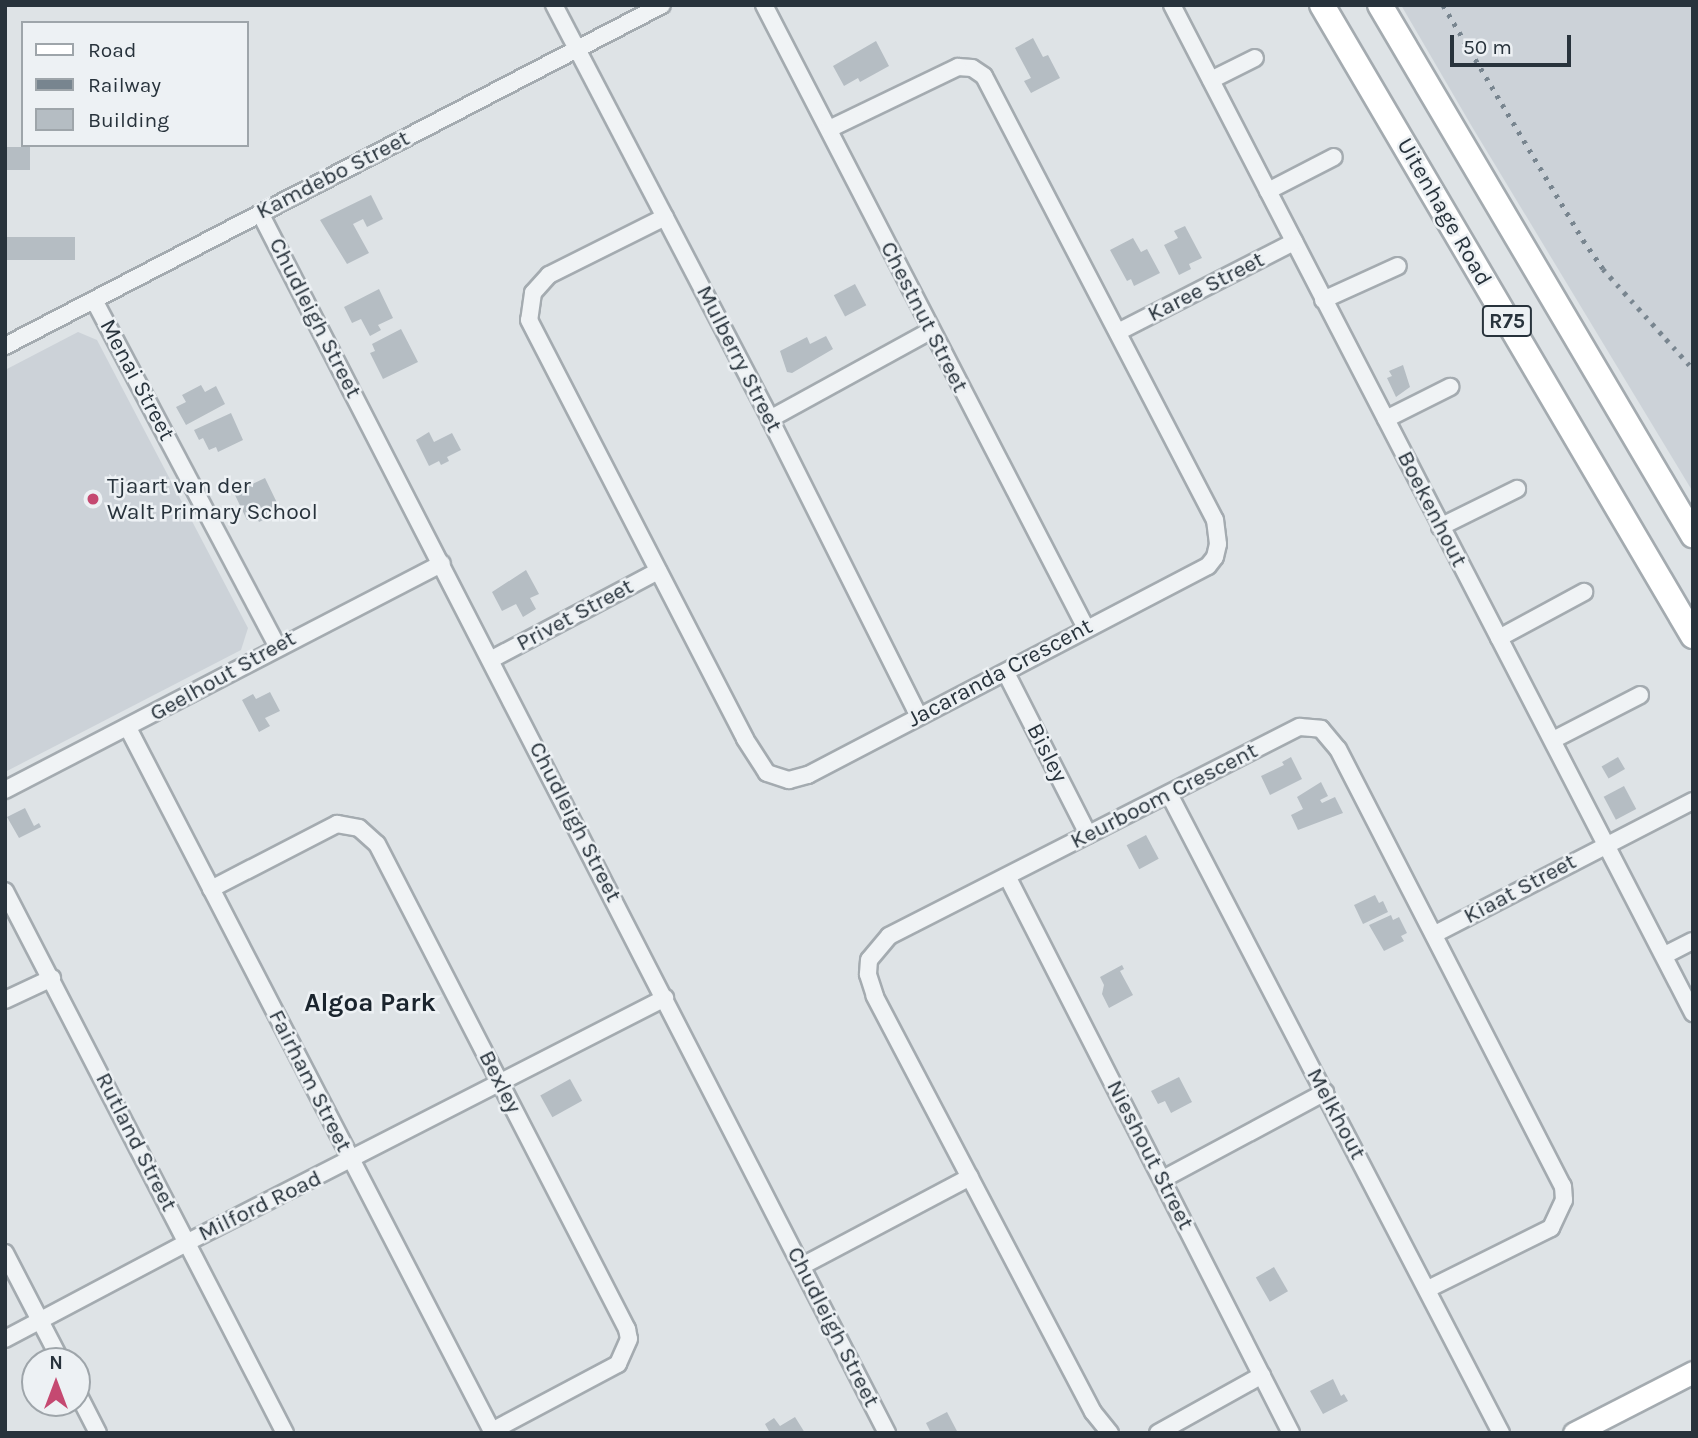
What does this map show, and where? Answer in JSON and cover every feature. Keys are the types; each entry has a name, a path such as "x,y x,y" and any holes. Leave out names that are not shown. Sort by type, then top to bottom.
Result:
{"main road":[{"name":"Uitenhage Road","path":"1322,5 1693,636"},
{"name":"R75","path":"1380,5 1693,535"}],"street":[{"name":"Mulberry Street","path":"554,5 770,419 919,716"},
{"name":"Kamdebo Street","path":"5,346 662,5"},
{"name":"Chestnut Street","path":"764,5 930,331 1086,628"},
{"name":"Boekenhout","path":"1172,5 1440,527 1665,954 1693,1013"},
{"path":"1211,80 1255,58"},
{"name":"Jacaranda Crescent","path":"666,217 549,275 533,293 529,310 532,331 750,748 767,773 789,780 808,775 1208,566 1215,557 1218,544 1215,520 984,76 979,72 958,67 829,129"},
{"path":"1268,191 1334,157"},
{"name":"Chudleigh Street","path":"260,213 492,659 887,1433"},
{"name":"Karee Street","path":"1118,332 1294,242"},
{"path":"1323,300 1398,265"},
{"name":"Menai Street","path":"94,300 277,646"},
{"path":"770,419 930,331"},
{"path":"1386,419 1450,387"},
{"path":"1440,527 1517,489"},
{"name":"Geelhout Street","path":"5,790 128,728 277,646 442,563"},
{"name":"Privet Street","path":"492,659 658,571"},
{"path":"1499,638 1584,592"},
{"name":"Bisley","path":"1006,673 1088,834"},
{"path":"1553,740 1640,695"},
{"name":"Keurboom Crescent","path":"1110,1433 1093,1412 875,996 867,968 873,953 889,936 1008,878 1088,834 1170,796 1300,727 1321,729 1338,749 1563,1186 1564,1200 1551,1228 1428,1289"},
{"name":"Fairham Street","path":"128,728 493,1432"},
{"name":"Melkhout","path":"1170,796 1501,1433"},
{"name":"Kiaat Street","path":"1435,934 1606,843 1693,801"},
{"name":"Bexley","path":"211,890 337,824 359,828 377,844 623,1320 629,1339 618,1364 493,1432"},
{"name":"Nieshout Street","path":"1008,878 1292,1433"},
{"name":"Rutland Street","path":"5,891 285,1433"},
{"path":"1665,954 1693,941"},
{"path":"5,1000 52,978"},
{"name":"Milford Road","path":"5,1339 188,1242 351,1161 665,998"},
{"path":"1163,1179 1325,1092"},
{"path":"802,1266 971,1177"},
{"path":"5,1253 54,1347"},
{"path":"1574,1433 1693,1372"},
{"path":"1158,1433 1262,1375"},
{"path":"90,1417 98,1433"}],"shaded area":[{"path":"1401,5 1693,5 1693,492 1471,125"},
{"name":"Tjaart van der Walt Primary School","path":"78,332 97,340 248,628 241,650 5,772 5,370"}],"building":[{"path":"1033,38 1043,57 1048,55 1060,78 1031,93 1024,81 1031,78 1015,48"},
{"path":"876,41 889,66 860,82 858,78 844,86 833,66"},
{"path":"5,147 30,147 30,170 5,170"},
{"path":"371,195 383,219 367,227 363,219 353,224 369,253 347,264 320,220"},
{"path":"1185,226 1202,258 1189,264 1191,269 1179,275 1164,245 1178,238 1174,231"},
{"path":"5,237 75,237 75,260 5,260"},
{"path":"1133,238 1141,252 1147,249 1160,273 1134,286 1131,279 1127,281 1110,250"},
{"path":"855,284 866,305 845,316 834,295"},
{"path":"379,289 393,318 378,325 381,330 370,336 361,319 352,323 344,307"},
{"path":"401,329 418,362 383,379 370,353 375,351 372,344"},
{"path":"826,336 833,349 792,373 787,372 780,351 807,337 810,344"},
{"path":"1403,365 1410,387 1396,397 1387,378 1392,376 1389,371"},
{"path":"201,385 205,392 216,386 225,404 186,425 176,407 186,402 182,395"},
{"path":"231,413 243,440 218,452 216,447 209,450 203,438 199,440 194,430"},
{"path":"429,432 434,442 452,433 461,450 447,457 449,461 441,465 439,461 429,466 416,440"},
{"path":"265,478 281,511 259,522 256,516 247,520 234,493"},
{"path":"526,570 539,594 530,598 536,609 523,617 516,604 502,611 492,592"},
{"path":"270,692 280,711 265,718 270,726 259,732 242,700 253,694 256,699"},
{"path":"1291,757 1302,779 1270,795 1261,776 1284,765 1282,762"},
{"path":"1618,757 1625,769 1609,779 1602,767"},
{"path":"1321,782 1328,796 1320,800 1322,803 1335,797 1343,813 1298,830 1291,815 1303,809 1297,797"},
{"path":"1624,786 1636,809 1616,820 1604,797"},
{"path":"25,808 34,826 39,823 41,827 19,838 7,817"},
{"path":"1146,835 1159,859 1139,869 1127,845"},
{"path":"1375,895 1379,903 1383,901 1388,912 1363,924 1354,905"},
{"path":"1391,915 1393,920 1399,917 1407,933 1401,936 1404,941 1384,951 1369,925"},
{"path":"1122,965 1124,969 1120,971 1133,995 1109,1008 1102,994 1104,985 1100,977"},
{"path":"1179,1077 1192,1102 1171,1113 1165,1101 1158,1104 1151,1091"},
{"path":"570,1079 582,1101 552,1117 540,1095"},
{"path":"1274,1267 1288,1291 1270,1302 1256,1278"},
{"path":"1333,1379 1341,1396 1344,1394 1348,1401 1323,1414 1310,1391"},
{"path":"947,1412 958,1433 931,1433 926,1423"},
{"path":"795,1417 805,1433 770,1433 765,1424 774,1418 780,1426"}],"railway":[{"path":"1443,5 1583,240 1603,269 1693,369"}],"place":[{"name":"Tjaart van der Walt Primary School","path":"93,499"}],"district":[{"name":"Algoa Park","path":"370,1003"}]}
